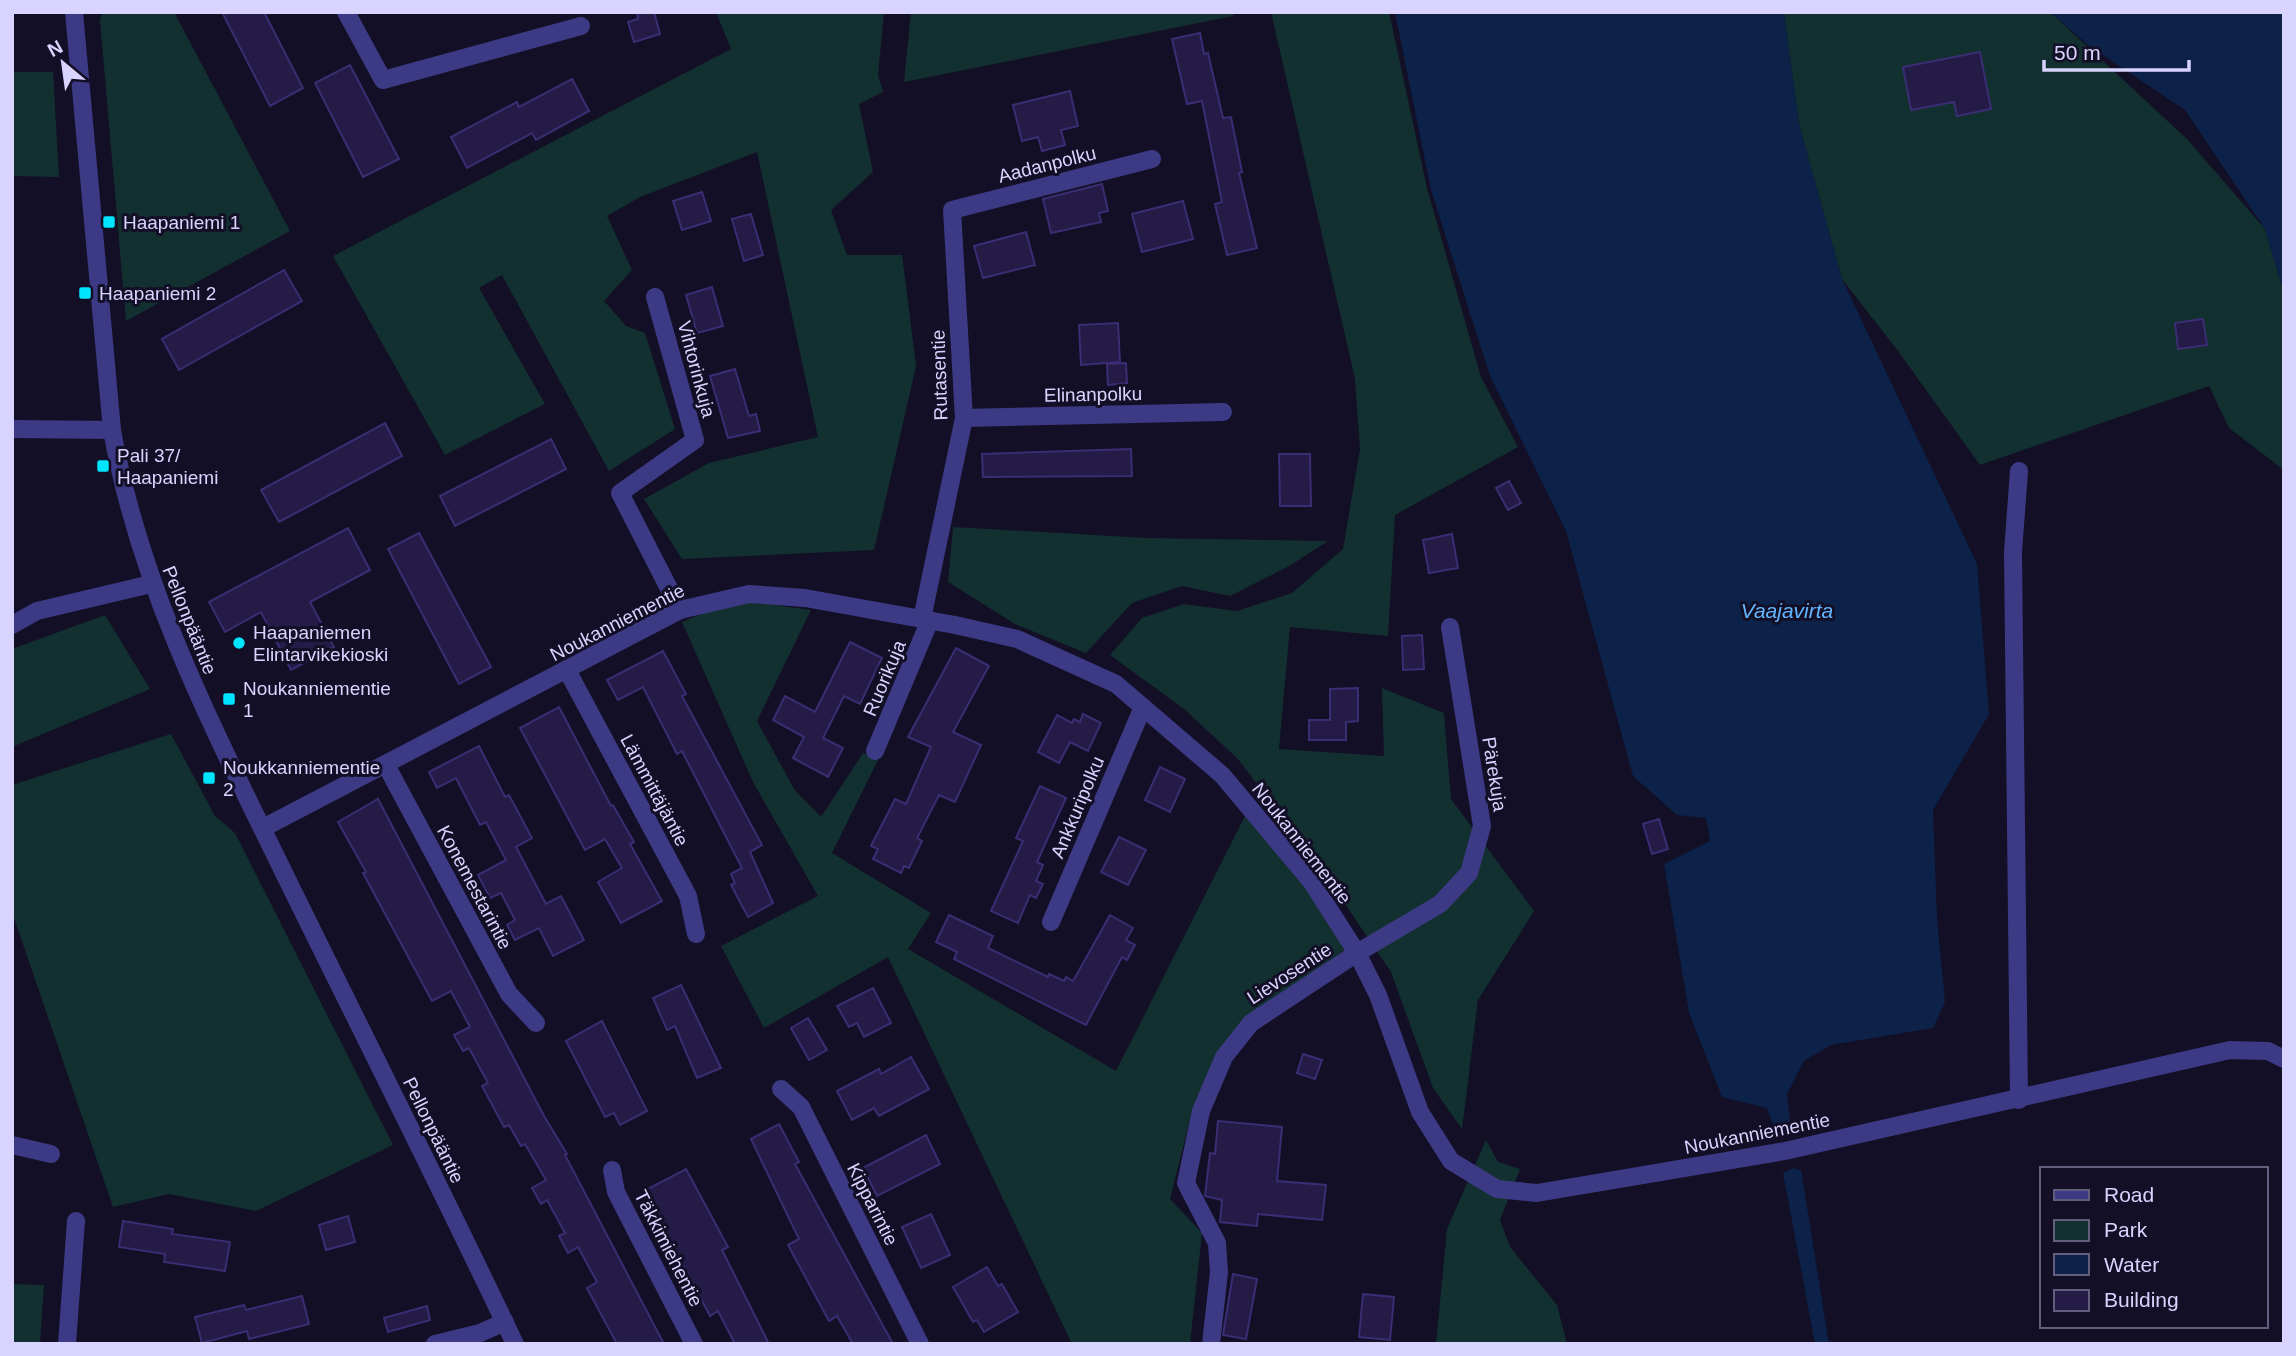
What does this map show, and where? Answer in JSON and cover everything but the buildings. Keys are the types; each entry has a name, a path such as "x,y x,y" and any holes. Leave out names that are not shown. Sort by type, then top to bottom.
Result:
{"street":[{"name":"Pellonpääntie","path":"74,12 112,430 121,482 151,584 200,700 515,1344"},
{"path":"346,12 383,80 581,26"},
{"name":"Aadanpolku","path":"952,210 1152,159"},
{"name":"Rutasentie","path":"926,619 964,418 952,210"},
{"name":"Vihtorinkuja","path":"655,297 695,440 620,493 680,610"},
{"name":"Elinanpolku","path":"964,418 1223,412"},
{"path":"12,429 112,430"},
{"path":"2019,471 2013,552 2019,1100"},
{"path":"12,625 37,611 151,584"},
{"name":"Noukanniementie","path":"262,828 680,610 749,594 805,598 926,619 1017,639 1115,684 1143,707 1222,775 1311,881 1357,953 1378,995 1420,1112 1451,1161 1497,1189 1537,1193 1785,1151 2230,1050 2268,1051 2284,1059"},
{"name":"Ruorikuja","path":"876,751 926,619"},
{"name":"Pärekuja","path":"1357,953 1440,904 1469,873 1482,825 1450,627"},
{"name":"Lämmittäjäntie","path":"567,670 688,896 696,934"},
{"name":"Ankkuripolku","path":"1051,922 1143,707"},
{"name":"Konemestarintie","path":"386,765 509,994 536,1023"},
{"name":"Lievosentie","path":"1210,1344 1219,1272 1217,1243 1186,1184 1201,1111 1224,1057 1251,1023 1357,953"},
{"name":"Kipparintie","path":"781,1089 801,1107 920,1344"},
{"path":"12,1145 51,1154"},
{"name":"Täkkimiehentie","path":"612,1170 616,1192 694,1344"},
{"path":"67,1344 76,1221"},
{"path":"435,1344 480,1333 505,1322"}],"green space":[{"path":"103,12 174,12 290,231 126,321 100,20"},
{"path":"716,12 884,12 878,75 883,92 859,104 873,172 831,210 847,255 902,255 916,366 874,550 682,559 644,499 709,463 818,437 757,152 640,197 607,216 632,270 604,301 626,326 645,333 675,429 609,471 502,275 479,288 545,404 445,455 333,256 731,49"},
{"path":"911,12 1233,12 1233,16 904,82"},
{"path":"1271,12 1389,12 1427,188 1481,377 1518,447 1395,515 1388,636 1290,627 1279,749 1384,756 1382,688 1444,713 1451,799 1534,911 1478,1000 1462,1129 1433,1088 1391,972 1324,873 1238,759 1184,709 1110,655 1142,618 1184,604 1237,611 1292,593 1343,549 1360,449 1355,379"},
{"path":"1784,12 2050,12 2187,139 2265,229 2284,293 2284,470 2229,428 2209,386 1980,465 1842,279 1799,124"},
{"path":"12,72 53,72 59,177 12,176"},
{"path":"953,527 1147,538 1328,541 1291,565 1230,596 1182,586 1132,603 1086,653 1015,624 948,582"},
{"path":"750,602 811,610 757,721 794,789 821,817 863,753 878,760 832,853 931,913 908,949 1116,1071 1246,814 1305,887 1346,949 1246,1019 1193,1108 1170,1199 1202,1233 1190,1344 1072,1344 888,957 764,1028 721,946 818,896 753,782 682,622 718,607"},
{"path":"105,615 150,689 12,747 12,649"},
{"path":"171,734 215,816 235,833 393,1145 256,1211 169,1194 113,1207 12,912 12,785"},
{"path":"1486,1140 1498,1162 1520,1169 1500,1220 1510,1247 1557,1305 1567,1344 1436,1344 1447,1229"},
{"path":"12,1284 44,1285 40,1344 12,1344"}],"water":[{"name":"Vaajavirta","path":"1395,12 1784,12 1799,124 1842,279 1977,564 1989,714 1933,810 1937,919 1945,1002 1933,1028 1831,1045 1804,1061 1787,1094 1791,1130 1776,1133 1767,1108 1722,1097 1689,1013 1664,864 1710,841 1706,818 1677,815 1633,776 1566,531 1490,376 1431,190"},
{"path":"2050,12 2284,12 2284,293 2265,229 2185,110 2088,45"},
{"path":"1793,1168 1801,1170 1829,1344 1815,1344 1783,1173"}],"place":[{"name":"Haapaniemi 1","path":"109,222"},
{"name":"Haapaniemi 2","path":"85,293"},
{"name":"Pali 37/ Haapaniemi","path":"103,466"},
{"name":"Haapaniemen Elintarvikekioski","path":"239,643"},
{"name":"Noukanniementie 1","path":"229,699"},
{"name":"Noukkanniementie 2","path":"209,778"}]}
